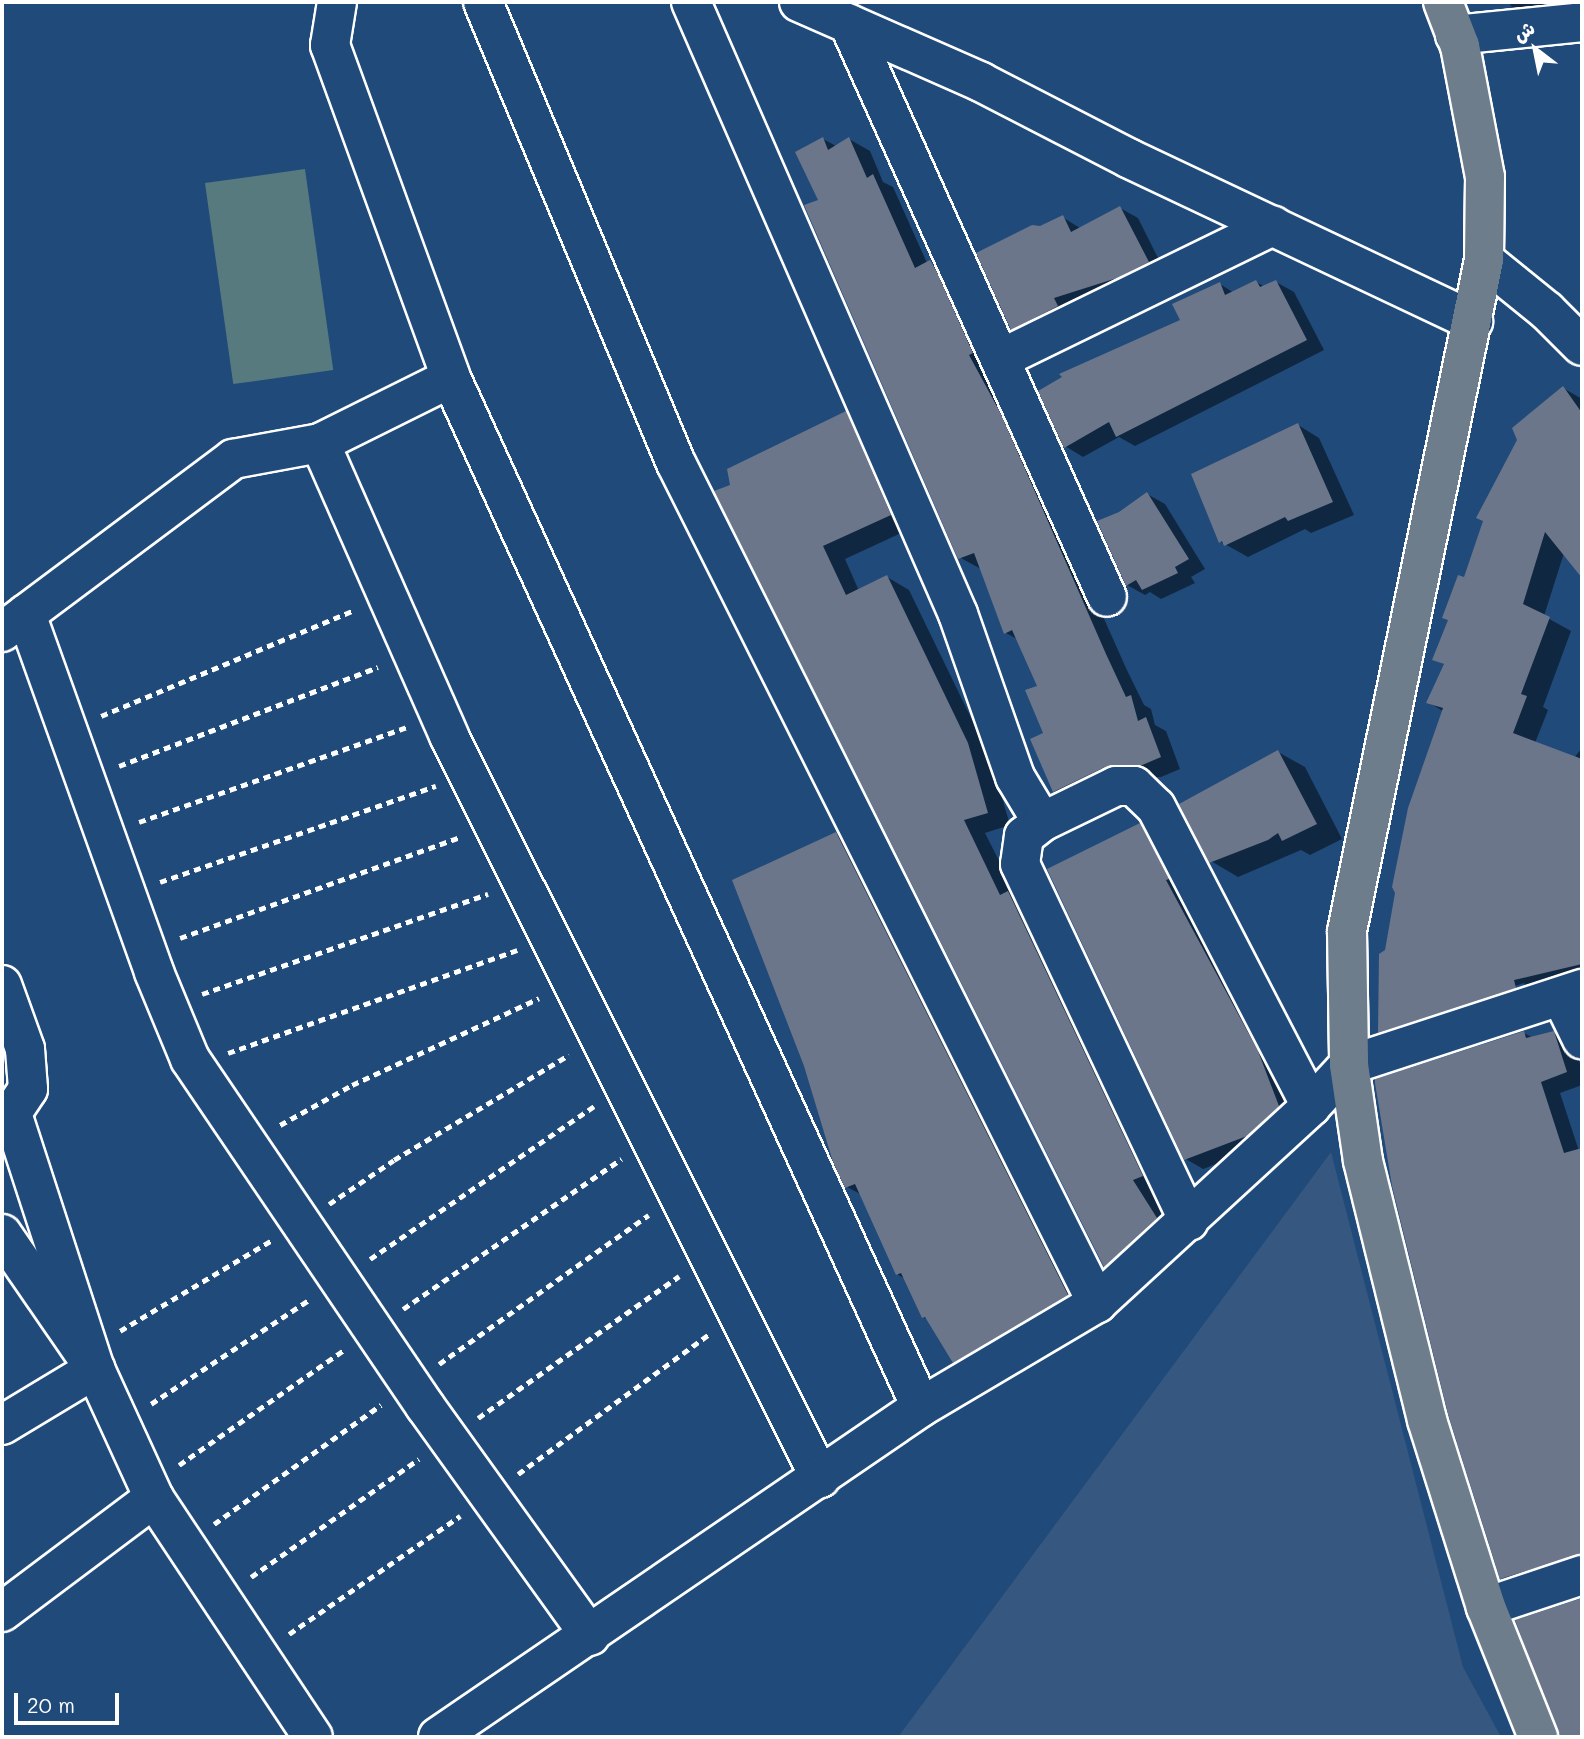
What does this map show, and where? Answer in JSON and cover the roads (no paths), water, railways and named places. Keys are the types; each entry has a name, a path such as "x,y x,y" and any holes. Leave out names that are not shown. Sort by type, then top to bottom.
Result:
{"main road":[{"path":"1449,18 1485,177 1484,260 1348,931 1349,1065 1363,1161 1427,1420 1486,1607 1538,1737"}],"street":[{"path":"338,2 330,44 451,378 921,1407"},
{"path":"483,2 676,463 1097,1303"},
{"path":"691,2 958,614 1015,777 1042,822"},
{"path":"799,2 981,82 1128,158 1473,321"},
{"path":"1449,18 1582,22"},
{"path":"849,24 1107,597"},
{"path":"1000,359 1273,226"},
{"path":"1484,260 1547,311 1582,346"},
{"path":"451,378 320,443 233,459 14,623 68,730 146,950 194,1065 410,1384 590,1636"},
{"path":"320,443 468,775 820,1478"},
{"path":"1189,1221 1020,864 1024,836 1042,822 1116,786 1134,786 1156,807 1311,1106"},
{"path":"2,985 25,1049 28,1089 7,1117 92,1359 151,1492 313,1737"},
{"path":"438,1737 590,1636 921,1407 1097,1303 1311,1106 1349,1065 1572,993 1582,1039"},
{"path":"2,1234 92,1359"},
{"path":"2,1425 92,1359"},
{"path":"2,1612 151,1492"},
{"path":"1486,1607 1582,1575"}]}
